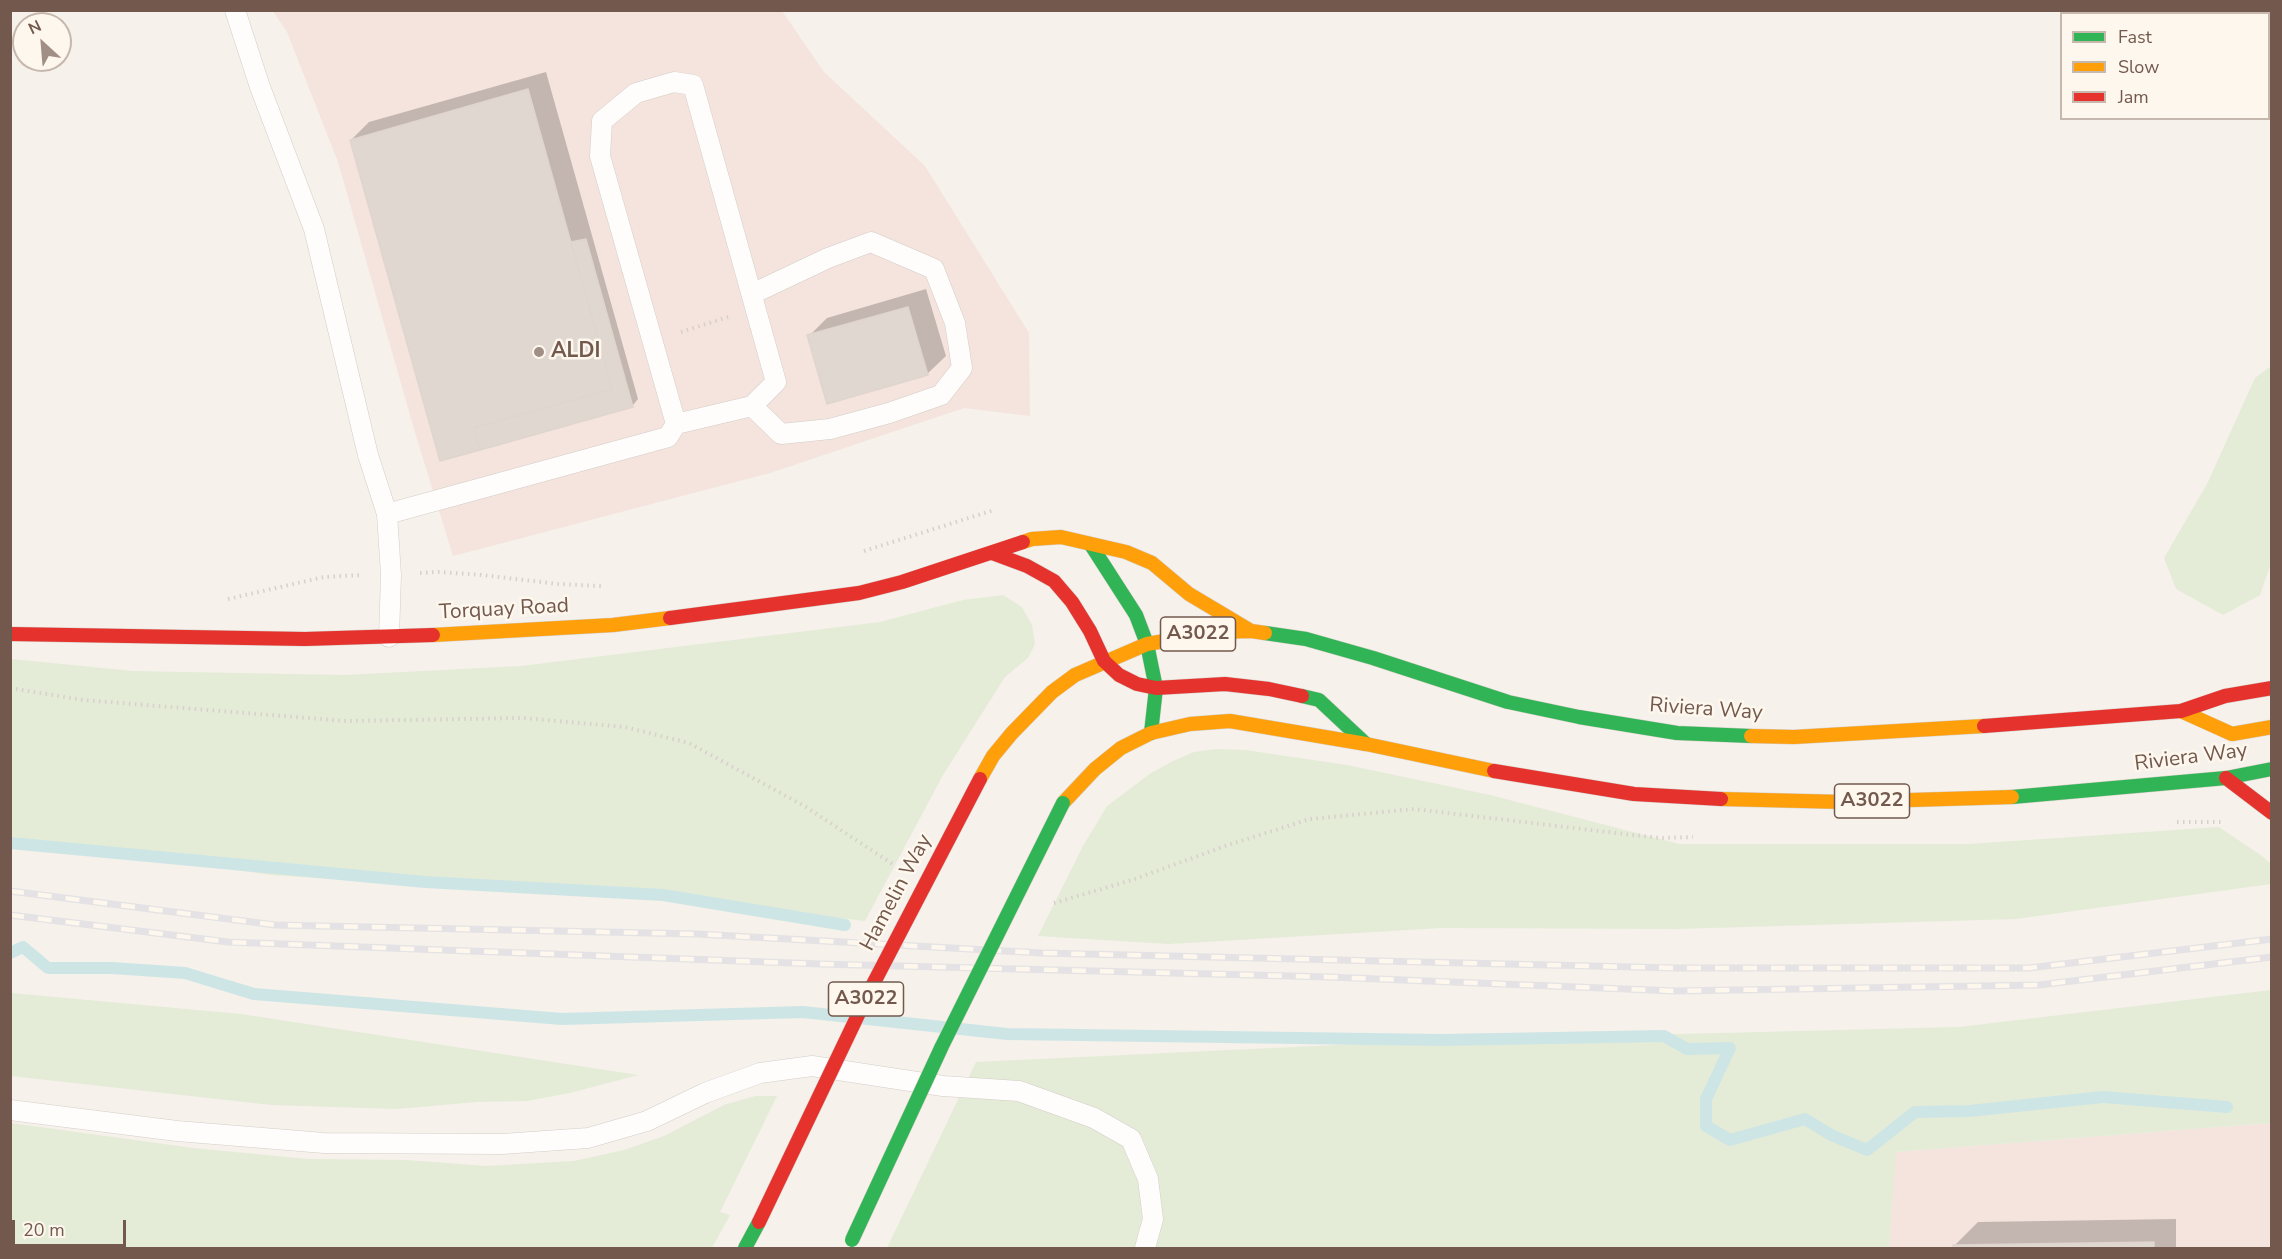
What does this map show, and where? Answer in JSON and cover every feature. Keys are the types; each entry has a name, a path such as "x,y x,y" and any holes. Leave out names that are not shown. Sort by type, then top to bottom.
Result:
{"main road":[{"name":"Torquay Road","path":"10,634 305,639 389,637 613,625 859,593 902,582 1032,540 1061,537 1126,552 1152,563 1189,594 1251,631"},
{"path":"1091,545 1136,615 1146,644 1156,688 1152,733"},
{"path":"993,553 1027,566 1054,581 1072,602 1104,660 1119,675 1137,684 1156,688 1225,684 1269,689 1319,700 1366,744"},
{"name":"Riviera Way","path":"1146,644 1217,632 1251,631 1306,639 1373,658 1508,702 1579,717 1677,733 1794,737 1885,734 2181,711 2225,696 2271,688"},
{"name":"A3022","path":"1104,660 1146,644"},
{"name":"Hamelin Way","path":"745,1248 869,992 993,756 1052,692 1075,675 1104,660"},
{"name":"A3022","path":"2181,711 2232,734 2271,728"},
{"name":"Riviera Way","path":"1152,733 1190,724 1230,721 1366,744 1519,776 1634,794 1693,798 1844,801 1971,799 2071,793 2226,778 2271,769"},
{"name":"A3022","path":"849,1246 942,1046 1063,803 1095,769 1112,755 1152,733"},
{"path":"2226,778 2260,802 2271,813"}],"lane":[{"path":"235,10 260,87 314,230 368,454 387,514 391,575 389,637"},
{"path":"387,514 668,437 676,424 752,406 776,382 693,85 674,82 636,93 602,121 600,156 676,424"},
{"path":"752,406 781,434 831,429 889,413 940,394 962,368 955,323 933,269 871,242 828,258 754,302"},
{"path":"10,1110 177,1131 324,1143 502,1144 588,1138 647,1120 705,1092 760,1072 812,1066 943,1086 1018,1091 1094,1118 1131,1139 1148,1179 1154,1220 1145,1248"}],"path":[{"path":"652,343 754,302"},
{"path":"10,688 83,700 346,721 523,718 625,727 689,743 806,807 904,871"},
{"path":"1045,905 1132,880 1228,845 1310,819 1414,809 1661,838 1694,837 1693,798"}],"shaded area":[{"path":"273,11 782,11 824,72 925,166 1029,333 1030,416 964,408 770,473 453,556 414,429 338,162 287,32"},
{"path":"2271,1123 2271,1248 1889,1248 1895,1152"}],"green space":[{"path":"2271,366 2271,563 2260,595 2223,615 2176,589 2164,558 2207,484 2255,378"},
{"path":"1003,595 1022,607 1032,625 1035,644 1028,658 1005,677 943,775 865,921 693,901 271,875 11,838 11,659 133,671 345,675 521,666 880,622 963,600"},
{"path":"1217,749 1245,750 1347,765 1490,795 1679,844 1969,844 2219,827 2271,864 2271,884 2016,919 1677,929 1442,928 1169,944 1038,936 1083,846 1107,806 1151,773 1173,761 1194,752"},
{"path":"2271,990 2271,1123 1896,1152 1889,1248 887,1248 976,1062 1442,1040 1959,1027"},
{"path":"11,993 241,1014 638,1075 570,1093 527,1101 477,1102 397,1109 271,1105 11,1076"},
{"path":"755,1096 777,1096 720,1212 730,1215 712,1248 24,1248 11,1245 11,1123 193,1148 308,1159 406,1160 487,1166 574,1161 624,1150 664,1136 724,1105"}],"building":[{"path":"528,89 612,389 474,428 480,450 440,461 350,140"},
{"path":"586,239 633,407 480,450 474,428 612,389 571,242"},
{"path":"908,307 928,375 827,404 807,335"},
{"path":"2154,1242 2154,1248 1953,1248 1953,1245"}],"waterway":[{"path":"10,843 425,882 663,895 845,925"},
{"path":"10,953 23,947 48,968 112,968 185,973 254,994 562,1019 803,1012 1007,1034 1442,1040 1664,1036 1687,1049 1730,1048 1706,1099 1706,1126 1730,1140 1805,1119 1831,1135 1867,1150 1915,1112 1969,1111 2103,1097 2227,1107"}],"railway":[{"path":"10,891 275,925 697,934 1042,953 1675,968 2029,968 2272,939"},
{"path":"10,915 228,942 820,964 1329,977 1675,991 2039,985 2272,957"}],"traffic: fast":[{"path":"1091,545 1136,615 1147,644 1156,688 1151,733"},
{"path":"1265,633 1306,639 1373,658 1508,702 1579,717 1677,733 1751,736"},
{"path":"1302,696 1319,700 1366,744"},
{"path":"2012,797 2226,778 2272,769"},
{"path":"852,1240 942,1046 1063,803"},
{"path":"745,1248 759,1222"}],"traffic: slow":[{"path":"1023,542 1032,539 1061,537 1126,552 1152,563 1189,594 1251,631"},
{"path":"433,635 613,625 670,618"},
{"path":"980,779 993,756 1012,733 1052,692 1075,675 1147,644 1217,632 1265,633"},
{"path":"2181,711 2232,734 2272,727"},
{"path":"1063,803 1095,769 1121,748 1151,733 1190,724 1230,721 1366,744 1494,771"},
{"path":"1751,736 1794,737 1984,726"},
{"path":"1721,799 1844,802 2012,797"}],"traffic: jam":[{"path":"670,618 859,593 902,582 1023,542"},
{"path":"992,553 1027,566 1054,581 1072,602 1090,631 1104,661 1119,675 1137,684 1156,688 1225,684 1269,689 1302,696"},
{"path":"10,634 305,639 433,635"},
{"path":"1984,726 2181,711 2225,696 2272,688"},
{"path":"1494,771 1634,794 1721,799"},
{"path":"2226,778 2272,813"},
{"path":"759,1222 869,992 980,779"}],"place":[{"name":"ALDI","path":"539,352"}]}
